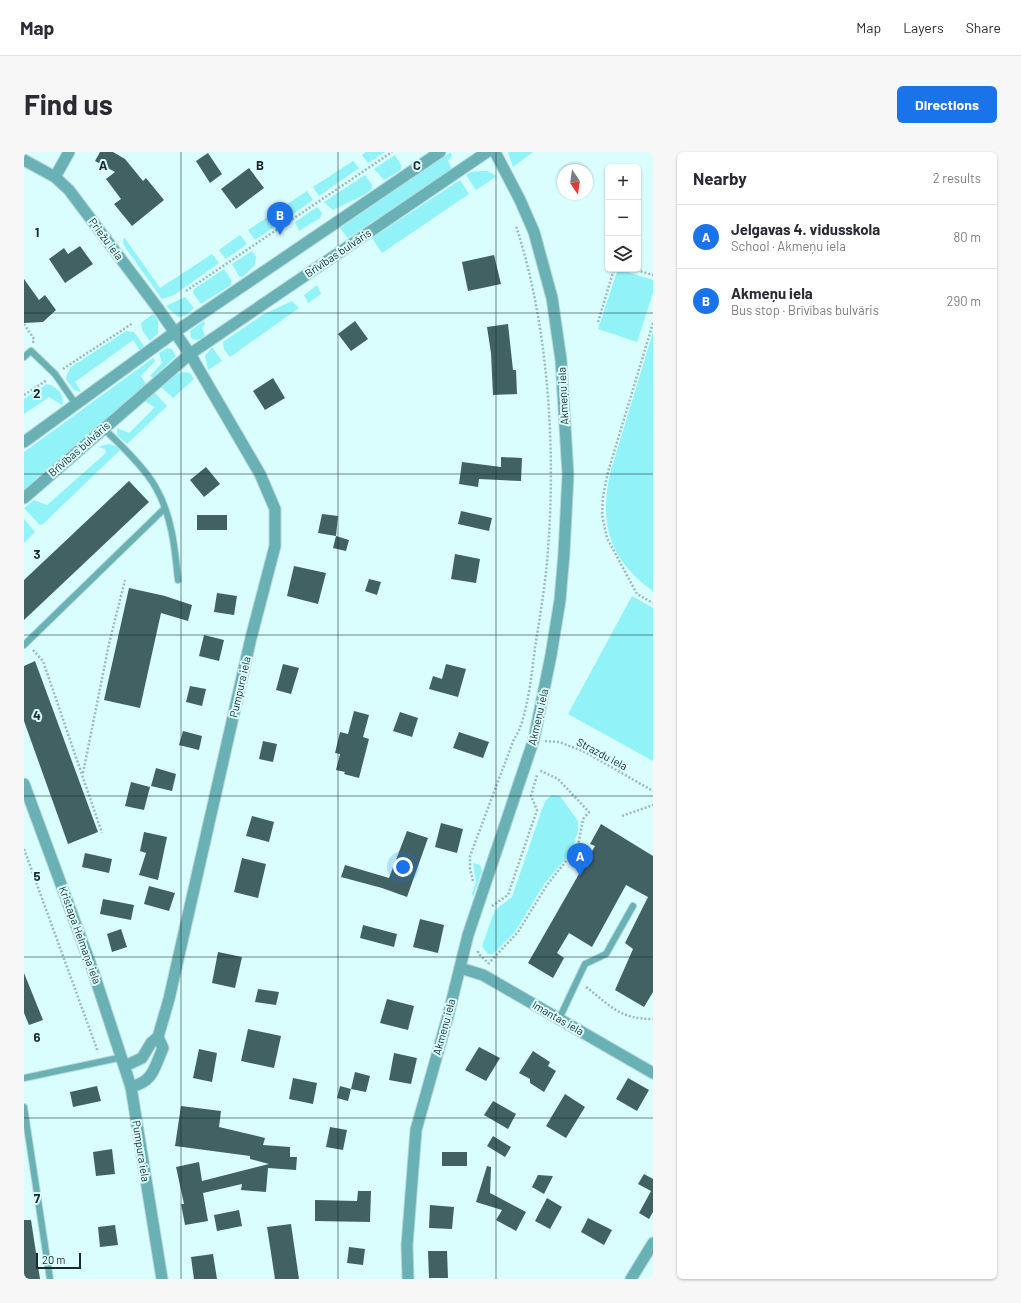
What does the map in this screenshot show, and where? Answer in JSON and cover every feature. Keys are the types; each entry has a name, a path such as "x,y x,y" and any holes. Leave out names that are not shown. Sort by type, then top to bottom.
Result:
{"street":[{"path":"55,176 69,152"},
{"path":"24,442 75,403 175,332 440,152"},
{"name":"Brīvības bulvāris","path":"24,498 190,354 487,152"},
{"name":"Akmeņu iela","path":"408,1279 407,1245 416,1130 468,935 534,739 560,600 565,538 568,475 561,360 552,298 534,232 520,200 495,152"},
{"name":"Priežu iela","path":"24,160 55,176 69,190 175,332"},
{"path":"175,332 190,354"},
{"name":"Pumpura iela","path":"124,1062 142,1058 151,1043 158,1037 169,1000 262,590 275,546 275,509 260,474 190,354"},
{"name":"Kristapa Helmaņa iela","path":"24,785 93,971 131,1087"},
{"name":"Imantas iela","path":"460,968 483,975 653,1073"},
{"name":"Pumpura iela","path":"158,1037 163,1048 151,1076 147,1082 131,1087 162,1279"},
{"path":"631,1279 653,1243"}],"lane":[{"path":"24,357 31,351 56,374 75,403"},
{"path":"104,428 126,450 156,488 172,530 178,580"},
{"path":"25,645 164,509"},
{"path":"558,1019 585,964 606,954 633,906"},
{"path":"24,1078 101,1062 124,1062"},
{"path":"24,1107 50,1279"}],"path":[{"path":"186,291 392,152"},
{"path":"471,886 473,881 470,868 470,856 514,739 518,733 532,672 548,551 551,460 548,402 534,299 515,224"},
{"path":"641,271 653,275"},
{"path":"598,322 613,272"},
{"path":"24,395 133,323"},
{"path":"653,323 608,472 603,496 602,515 607,538 637,594 653,603"},
{"path":"24,324 34,339 31,351"},
{"path":"83,773 109,644 125,580"},
{"path":"25,645 43,661 83,773 102,833"},
{"name":"Strazdu iela","path":"518,733 547,742 559,742 585,752 653,791"},
{"path":"545,749 547,742"},
{"path":"490,913 492,906 508,895 537,810 531,796 541,763"},
{"path":"488,963 518,932 547,885 570,856 579,841 583,820 589,812 558,779 539,770"},
{"path":"622,816 653,805"},
{"path":"24,849 101,1062"},
{"path":"478,948 478,953 492,967"},
{"path":"577,980 613,1010 633,1018 653,1019"}],"shaded area":[{"path":"366,152 385,152 368,163 362,155"},
{"path":"451,152 452,156 448,161 452,169 348,238 340,228"},
{"path":"508,152 533,152 513,167"},
{"path":"395,155 401,165 401,170 384,180 374,169"},
{"path":"353,161 359,168 319,196 313,187"},
{"path":"487,171 497,176 476,190 466,175 471,172"},
{"path":"365,175 372,185 372,189 364,195 333,210 324,202"},
{"path":"460,180 469,194 382,253 372,238"},
{"path":"307,191 313,200 255,240 248,230"},
{"path":"317,207 322,213 320,218 299,231 295,222"},
{"path":"240,235 247,244 226,259 219,250"},
{"path":"124,237 160,288 212,254 219,263 174,295 162,299 127,250 123,243"},
{"path":"252,251 256,257 255,265 243,277 239,276 232,264"},
{"path":"224,269 231,280 231,285 201,304 193,293 194,289"},
{"path":"617,272 628,272 653,280 653,293 637,342 598,329"},
{"path":"317,285 321,294 308,303 304,295"},
{"path":"185,297 194,308 185,316 178,317 166,306"},
{"path":"292,301 299,308 230,357 224,349 223,342 264,314"},
{"path":"153,314 158,320 158,333 150,341 142,330 141,323"},
{"path":"204,321 205,324 202,328 205,336 198,340 191,338 190,331"},
{"path":"126,331 134,332 144,346 140,350 133,340 75,382 81,392 74,390 66,379 71,367"},
{"path":"653,332 653,591 638,579 617,553 607,523 606,506 607,489 611,470"},
{"path":"212,347 222,361 208,370 205,356"},
{"path":"167,348 172,349 176,356 153,378 150,376 162,363 159,353"},
{"path":"153,358 155,361 141,376 146,384 24,490 24,452"},
{"path":"184,372 190,373 194,379 173,398 161,387 177,374"},
{"path":"47,384 57,389 61,394 63,398 62,405 49,397 24,414 24,399"},
{"path":"154,392 167,406 127,444 117,435 117,428 129,433 155,407 144,401"},
{"path":"109,444 120,450 43,524 40,525 24,508 34,500 47,505 106,453 105,449 98,447"},
{"path":"24,519 35,532 24,543"},
{"path":"632,596 653,608 653,761 568,714"},
{"path":"552,795 560,796 578,821 578,831 573,847 568,856 545,883 514,933 493,954 488,954 482,946 495,910 512,897 542,809 546,800"},
{"path":"473,863 480,865 482,871 473,897 472,894 476,882"}],"building":[{"path":"100,152 113,152 125,159 143,181 146,178 164,200 132,226 114,204 121,199 106,179 115,172 95,161"},
{"path":"208,153 222,174 210,183 196,161"},
{"path":"249,168 264,188 236,209 221,189"},
{"path":"80,246 93,264 65,283 49,259 64,248 68,254"},
{"path":"494,255 501,284 468,291 462,262"},
{"path":"24,279 39,300 45,295 56,310 43,322 24,323"},
{"path":"355,321 368,339 351,351 338,334"},
{"path":"508,324 513,370 516,370 517,394 493,395 491,353 487,327"},
{"path":"273,378 285,398 265,410 253,391"},
{"path":"501,457 522,458 521,481 479,479 478,487 459,484 462,462 501,467"},
{"path":"206,467 220,484 204,497 190,480"},
{"path":"129,481 149,502 24,620 24,580"},
{"path":"461,511 492,518 489,531 458,524"},
{"path":"322,514 338,516 336,536 318,533"},
{"path":"197,515 227,515 227,530 197,530"},
{"path":"336,536 349,540 346,551 333,548"},
{"path":"455,554 480,559 476,583 451,579"},
{"path":"294,566 326,573 318,604 287,596"},
{"path":"369,579 381,582 377,595 365,591"},
{"path":"129,588 165,596 192,605 188,621 161,613 140,708 104,700"},
{"path":"217,593 237,596 234,615 214,612"},
{"path":"204,635 224,640 219,661 199,656"},
{"path":"35,661 98,832 68,844 24,721 24,666"},
{"path":"283,664 299,668 291,694 276,690"},
{"path":"446,664 466,669 458,697 429,689 433,676 442,679"},
{"path":"190,686 206,689 202,706 186,702"},
{"path":"354,711 369,715 363,737 369,739 359,778 336,770 340,754 335,753 340,732 348,734"},
{"path":"400,712 418,718 412,737 393,731"},
{"path":"183,731 202,736 199,750 179,745"},
{"path":"459,732 489,742 483,758 453,748"},
{"path":"263,741 277,744 273,762 259,759"},
{"path":"156,768 176,774 172,791 151,786"},
{"path":"131,782 150,787 144,810 125,806"},
{"path":"252,816 274,822 269,842 246,836"},
{"path":"441,823 463,829 457,853 435,847"},
{"path":"601,824 653,856 653,992 644,1007 615,990 633,949 625,943 648,897 626,885 592,947 569,933 557,953 564,958 553,978 528,963 595,846 590,844"},
{"path":"407,831 428,838 407,897 382,888 341,877 345,865 389,878"},
{"path":"144,832 167,837 158,880 139,875 146,853 140,851"},
{"path":"85,853 112,859 109,873 82,867"},
{"path":"242,858 266,864 258,898 234,892"},
{"path":"149,886 175,893 169,911 144,904"},
{"path":"103,899 134,905 131,920 100,914"},
{"path":"420,919 444,925 438,953 413,947"},
{"path":"363,925 397,934 394,947 360,938"},
{"path":"121,929 127,947 112,952 107,934"},
{"path":"218,952 242,957 235,988 212,983"},
{"path":"24,973 43,1020 29,1025 24,1013"},
{"path":"258,989 279,992 276,1005 255,1002"},
{"path":"387,999 414,1006 408,1030 380,1023"},
{"path":"248,1029 281,1036 274,1068 241,1061"},
{"path":"479,1047 500,1058 486,1081 465,1070"},
{"path":"199,1049 217,1053 212,1082 193,1078"},
{"path":"533,1051 550,1062 548,1066 556,1071 544,1092 530,1083 530,1079 519,1073"},
{"path":"394,1053 417,1058 411,1084 389,1080"},
{"path":"355,1072 370,1076 366,1092 351,1089"},
{"path":"293,1078 317,1083 313,1104 289,1099"},
{"path":"628,1078 649,1090 637,1111 616,1099"},
{"path":"97,1086 101,1101 73,1107 70,1092"},
{"path":"340,1086 351,1089 348,1101 337,1098"},
{"path":"565,1094 585,1107 566,1138 546,1126"},
{"path":"493,1101 516,1114 508,1129 484,1115"},
{"path":"181,1106 221,1111 219,1127 265,1138 263,1145 290,1147 290,1157 297,1157 296,1170 268,1168 266,1192 241,1190 242,1184 203,1193 208,1221 185,1225 181,1204 184,1204 176,1167 199,1162 202,1181 269,1164 250,1159 250,1156 175,1146"},
{"path":"330,1127 347,1130 343,1150 326,1147"},
{"path":"493,1136 511,1147 505,1157 487,1146"},
{"path":"112,1149 115,1174 96,1176 93,1152"},
{"path":"442,1152 467,1152 467,1166 442,1166"},
{"path":"487,1166 491,1167 490,1193 526,1212 516,1231 496,1220 502,1210 476,1202"},
{"path":"644,1174 653,1179 653,1212 649,1219 639,1213 651,1191 638,1184"},
{"path":"538,1175 553,1176 544,1194 532,1187"},
{"path":"358,1191 371,1191 370,1222 315,1221 315,1200 357,1201"},
{"path":"547,1198 562,1207 550,1229 535,1221"},
{"path":"430,1205 454,1207 452,1229 429,1228"},
{"path":"239,1210 242,1226 217,1231 214,1215"},
{"path":"588,1218 612,1230 604,1245 581,1232"},
{"path":"24,1220 31,1220 40,1279 24,1279"},
{"path":"291,1224 299,1279 275,1279 267,1227"},
{"path":"115,1225 118,1245 100,1247 98,1227"},
{"path":"349,1247 365,1249 363,1265 347,1263"},
{"path":"428,1251 447,1251 448,1278 429,1278"},
{"path":"213,1254 217,1279 194,1279 191,1257"}],"place":[{"name":"Akmeņu iela","path":"280,235"},
{"name":"Jelgavas 4. vidusskola","path":"580,876"}]}
